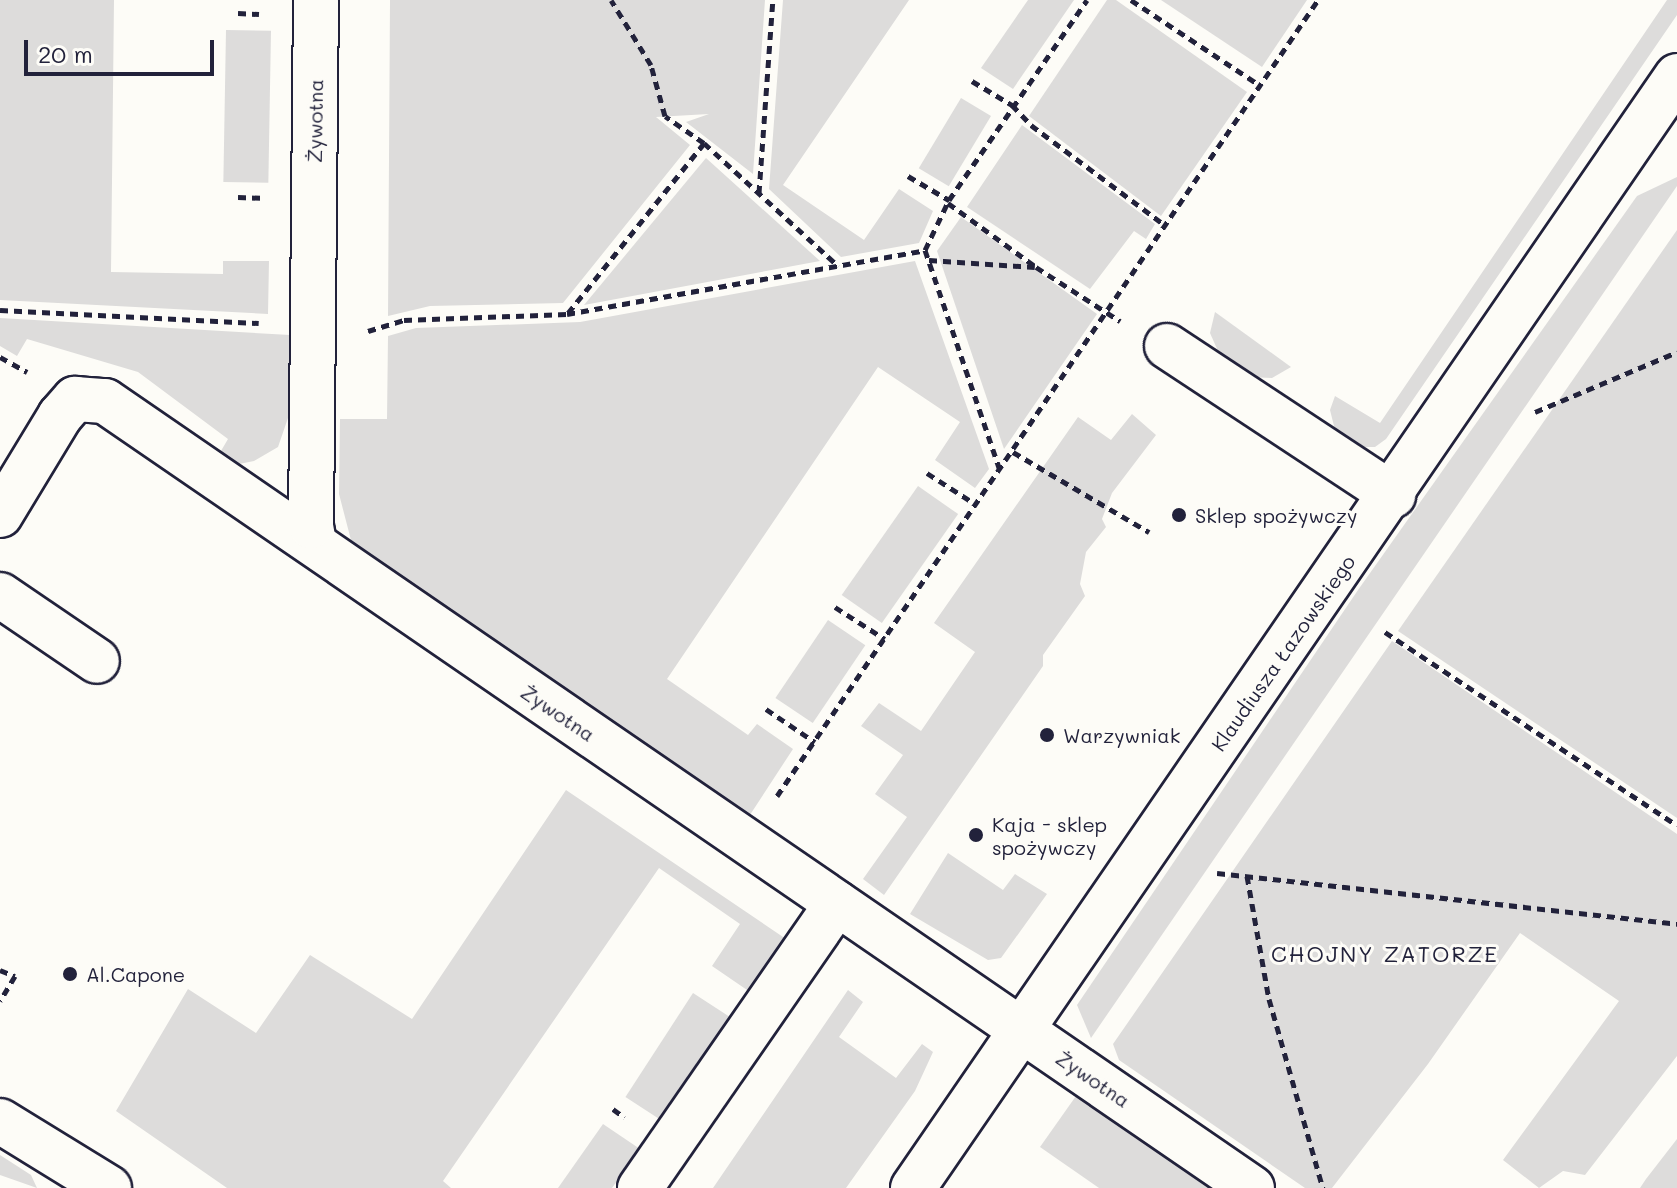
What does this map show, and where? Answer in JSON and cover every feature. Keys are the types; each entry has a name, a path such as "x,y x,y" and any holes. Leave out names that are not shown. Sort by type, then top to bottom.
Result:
{"street":[{"name":"Żywotna","path":"316,0 311,526 314,543 329,557 1252,1188"},
{"name":"Klaudiusza Łazowskiego","path":"913,1188 1674,88"},
{"path":"1167,346 1393,495"},
{"path":"0,515 60,416 75,399 105,401 314,543"},
{"path":"0,595 97,661"},
{"path":"640,1188 837,904"},
{"path":"0,1121 109,1188"}],"path":[{"path":"611,0 651,65 665,116 704,143 838,266"},
{"path":"759,193 773,0"},
{"path":"1000,470 925,250 949,201 1087,0"},
{"path":"1131,0 1261,86"},
{"path":"746,842 1318,0"},
{"path":"972,81 1012,105 1031,125 1166,226"},
{"path":"567,314 704,143"},
{"path":"908,176 949,201 1036,267 1107,314 1167,346"},
{"path":"0,310 312,337 404,320 567,314 925,250"},
{"path":"929,260 1036,267"},
{"path":"1535,412 1677,352"},
{"path":"1013,452 1149,532"},
{"path":"927,473 977,505"},
{"path":"835,607 885,639"},
{"path":"1385,632 1677,825"},
{"path":"766,709 815,742"},
{"path":"1217,873 1677,924"},
{"path":"1247,876 1269,999 1323,1188"},
{"path":"0,970 15,976 0,1001"}],"shaded area":[{"path":"0,0 114,0 111,272 223,274 223,261 269,261 268,314 0,300"},
{"path":"390,0 765,0 753,174 686,122 709,114 656,117 690,145 563,303 430,306 388,316"},
{"path":"783,0 909,0 783,185 864,240 899,189 933,211 919,243 841,257 769,189"},
{"path":"1028,0 1074,0 1013,89 981,68"},
{"path":"1107,0 1116,0 1247,92 1161,216 1029,116"},
{"path":"1161,0 1307,0 1262,67"},
{"path":"1667,0 1677,0 1677,15 1386,439 1375,447 1350,447 1337,438 1330,410 1335,396 1380,423"},
{"path":"226,30 271,31 268,183 223,182"},
{"path":"961,98 991,116 949,186 919,168"},
{"path":"1022,125 1155,224 1146,239 1134,231 1090,289 967,207"},
{"path":"706,158 820,261 584,305"},
{"path":"1677,177 1677,186 1091,1038 1077,1005 1358,590 1637,196"},
{"path":"961,217 1097,314 1004,449 937,251"},
{"path":"1677,230 1677,818 1398,631"},
{"path":"915,261 989,469 975,488 935,460 960,422 878,367 667,679 748,735 757,724 793,749 744,824 352,544 339,494 340,419 387,419 388,336 416,328 580,322"},
{"path":"1215,312 1291,367 1272,378 1248,377 1222,360 1210,333"},
{"path":"0,318 290,335 288,418 278,447 254,461 239,464 218,456 228,439 138,372 27,339 17,356 0,346"},
{"path":"1132,414 1156,435 1112,493 1102,519 1106,527 1086,552 1080,584 1085,596 1043,655 1043,666 884,895 863,879 907,817 875,794 903,755 861,726 879,703 921,731 975,652 934,623 1078,417 1111,440"},
{"path":"918,486 958,514 882,623 842,595"},
{"path":"828,620 865,645 813,723 775,698"},
{"path":"1392,641 1677,834 1677,1056 1585,1175 1563,1171 1539,1188 1503,1160 1619,1001 1520,933 1428,1064 1332,1188 1305,1188 1119,1060 1113,1044"},
{"path":"566,790 786,939 750,992 712,966 740,924 659,868 443,1181 451,1188 227,1188 116,1111 188,989 256,1033 310,955 412,1019"},
{"path":"948,853 1003,890 1015,874 1047,894 1001,958 988,960 910,914"},
{"path":"848,990 863,1002 839,1037 896,1078 922,1044 933,1052 915,1091 846,1188 713,1188"},
{"path":"693,993 730,1017 662,1121 625,1097"},
{"path":"1089,1093 1225,1188 1099,1188 1040,1147 1076,1096"},
{"path":"603,1124 640,1149 612,1188 558,1188"},
{"path":"1677,1139 1677,1188 1640,1188 1646,1179"},
{"path":"0,1155 31,1175 37,1188 0,1175"}],"place":[{"name":"Sklep spożywczy","path":"1179,515"},
{"name":"Warzywniak","path":"1047,735"},
{"name":"Kaja - sklep spożywczy","path":"976,835"},
{"name":"Al.Capone","path":"70,974"}],"district":[{"name":"CHOJNY ZATORZE","path":"1385,954"}]}
